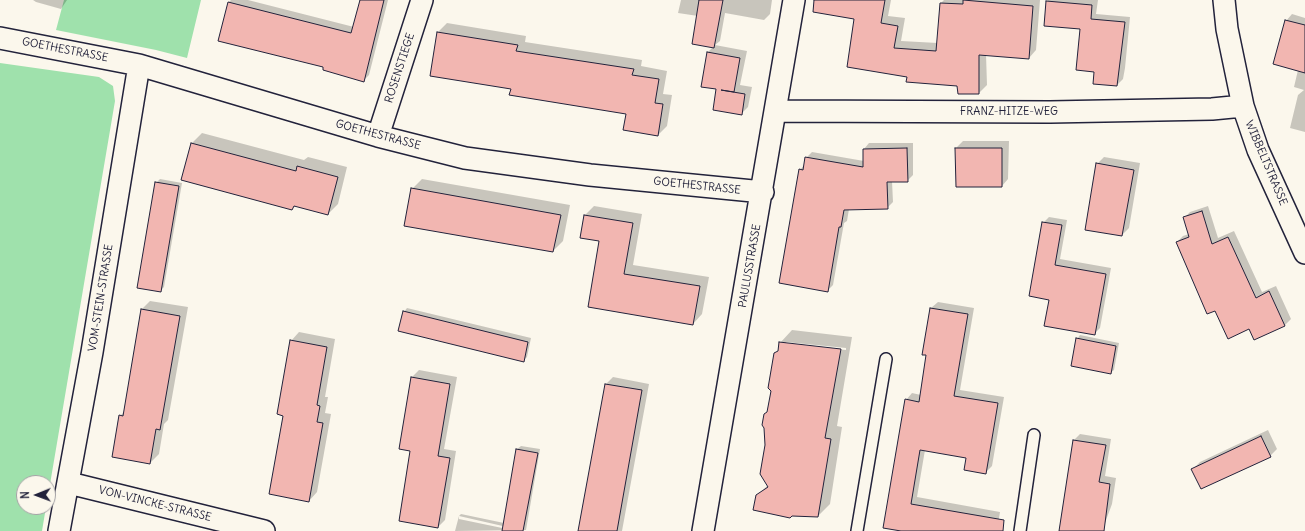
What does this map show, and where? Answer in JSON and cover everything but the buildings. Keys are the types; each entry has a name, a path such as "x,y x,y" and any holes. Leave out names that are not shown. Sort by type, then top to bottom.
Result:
{"street":[{"name":"ROSENSTIEGE","path":"378,136 422,0"},
{"name":"PAULUSSTRASSE","path":"703,531 794,0"},
{"name":"WIBBELTSTRASSE","path":"1224,0 1227,29 1243,106 1258,150 1305,253"},
{"name":"GOETHESTRASSE","path":"0,38 139,65 378,136 465,158 590,175 762,192"},
{"name":"VOM-STEIN-STRASSE","path":"60,531 92,352 139,65"},
{"name":"FRANZ-HITZE-WEG","path":"776,111 1050,112 1212,109 1243,106"},
{"name":"VON-VINCKE-STRASSE","path":"69,483 264,531"}],"lane":[{"path":"857,531 886,359"},
{"path":"1020,531 1034,434"}],"green space":[{"path":"64,0 201,0 187,58 156,50 56,30"},
{"path":"0,63 99,77 113,86 115,101 52,475 16,475 16,515 45,515 42,531 0,531"}]}
